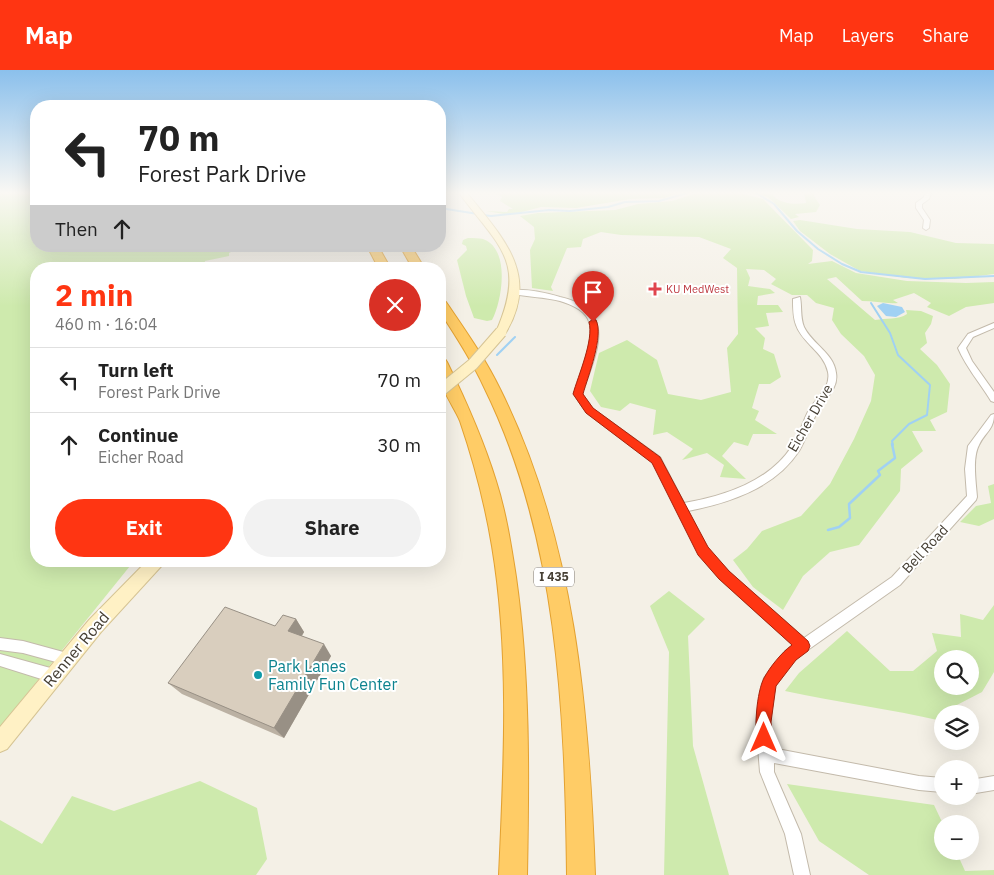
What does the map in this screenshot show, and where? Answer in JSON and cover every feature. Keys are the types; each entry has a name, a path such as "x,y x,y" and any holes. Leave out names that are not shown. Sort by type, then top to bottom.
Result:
{"highway":[{"name":"I 435","path":"446,312 492,388 503,413 524,467 546,540 562,621 571,692 577,756 581,875"},
{"path":"446,374 460,403 476,445 493,506 500,544 512,635 515,683 516,795 513,875"}],"main road":[{"path":"446,387 483,355 500,332 508,319 516,292 511,258 492,231"},
{"name":"Renner Road","path":"0,742 106,612 152,567"}],"street":[{"path":"516,292 567,300 579,306 590,316 595,328 594,339 578,394 590,411 656,460 665,473 680,508 703,551 724,575 803,646"},
{"name":"Eicher Drive","path":"680,508 726,498 771,473 794,451 808,421 830,388 832,376 829,362 802,332 797,313 797,299"},
{"path":"993,326 977,331 965,339 962,348 968,362 994,399"},
{"name":"Bell Road","path":"802,875 793,834 767,772 763,722 769,683 790,655 896,581 972,497 970,469 973,446 994,417"},
{"path":"0,644 23,647 67,659"},
{"path":"0,660 54,676"},
{"path":"766,754 934,784"},
{"path":"979,786 994,783"}],"green space":[{"path":"0,231 30,231 30,252 231,252 229,256 205,262 30,262 30,567 129,567 0,727"},
{"path":"534,231 794,231 813,250 812,261 808,264 832,261 856,273 907,281 994,282 994,303 966,307 949,316 927,307 931,303 914,293 893,300 898,303 862,301 836,277 827,279 875,320 900,317 907,314 906,310 921,311 933,316 931,324 925,333 927,343 920,349 937,365 950,384 947,412 930,420 936,431 912,431 923,451 901,469 900,491 859,545 830,552 803,576 783,610 753,587 733,560 747,549 762,531 801,516 830,484 854,439 871,401 875,375 864,356 841,334 832,320 834,308 816,303 807,295 792,295 771,284 776,279 764,270 746,269 750,278 748,286 770,289 775,293 758,296 757,305 778,305 783,312 766,313 769,326 755,328 765,338 763,349 774,354 781,377 770,384 759,384 752,408 759,411 755,420 777,434 753,434 748,446 734,442 722,456 746,479 720,477 724,465 707,453 682,460 693,449 667,432 653,435 656,410 630,403 620,411 601,407 590,391 599,353 627,340 657,360 668,394 701,400 731,392 727,348 738,334 737,268 723,258 731,249 699,237 621,235 601,232 583,239 581,247 567,248 551,287 553,291 532,288 530,250 535,239"},
{"path":"800,231 910,232 956,243 994,244 994,274 955,279 907,278 860,271 830,254"},
{"path":"468,238 483,239 492,245 498,253 502,276 501,289 492,320 487,321 474,318 466,296 457,260 467,250 466,246 462,244 463,240"},
{"path":"994,484 994,519 979,526 960,522 976,506 991,503 988,486"},
{"path":"669,591 705,619 688,636 693,746 729,875 664,875 669,652 650,606"},
{"path":"994,605 994,672 982,692 979,694 979,650 937,650 932,633 961,637 960,614 983,620"},
{"path":"847,631 890,671 913,671 934,654 934,695 976,695 957,705 934,705 934,719 785,691 799,673"},
{"path":"200,781 257,808 267,859 256,875 0,875 0,820 42,844 72,796 114,811"},
{"path":"787,784 934,805 939,815 934,815 934,860 960,860 965,871 994,870 994,875 869,875 819,841"}],"water":[{"path":"883,303 902,307 905,312 896,317 886,316 877,306"}],"building":[{"name":"Park Lanes Family Fun Center","path":"225,607 275,626 283,615 296,619 288,631 324,644 274,728 168,683"}],"waterway":[{"path":"797,231 818,249 842,264 861,272 925,279 994,276"},
{"path":"871,303 890,333 898,355 930,385 927,415 909,424 892,441 893,445"},
{"path":"497,355 515,337"},
{"path":"828,530 839,527 850,518 849,504 880,475 878,471 895,458 892,444"}],"place":[{"name":"KU MedWest","path":"655,289"},
{"name":"Park Lanes Family Fun Center","path":"258,675"}],"route":[{"path":"593,322 595,328 594,339 578,394 590,411 610,428 656,460 665,473 690,529 703,551 724,575 803,646 790,655 769,683 763,722 764,738"}]}
